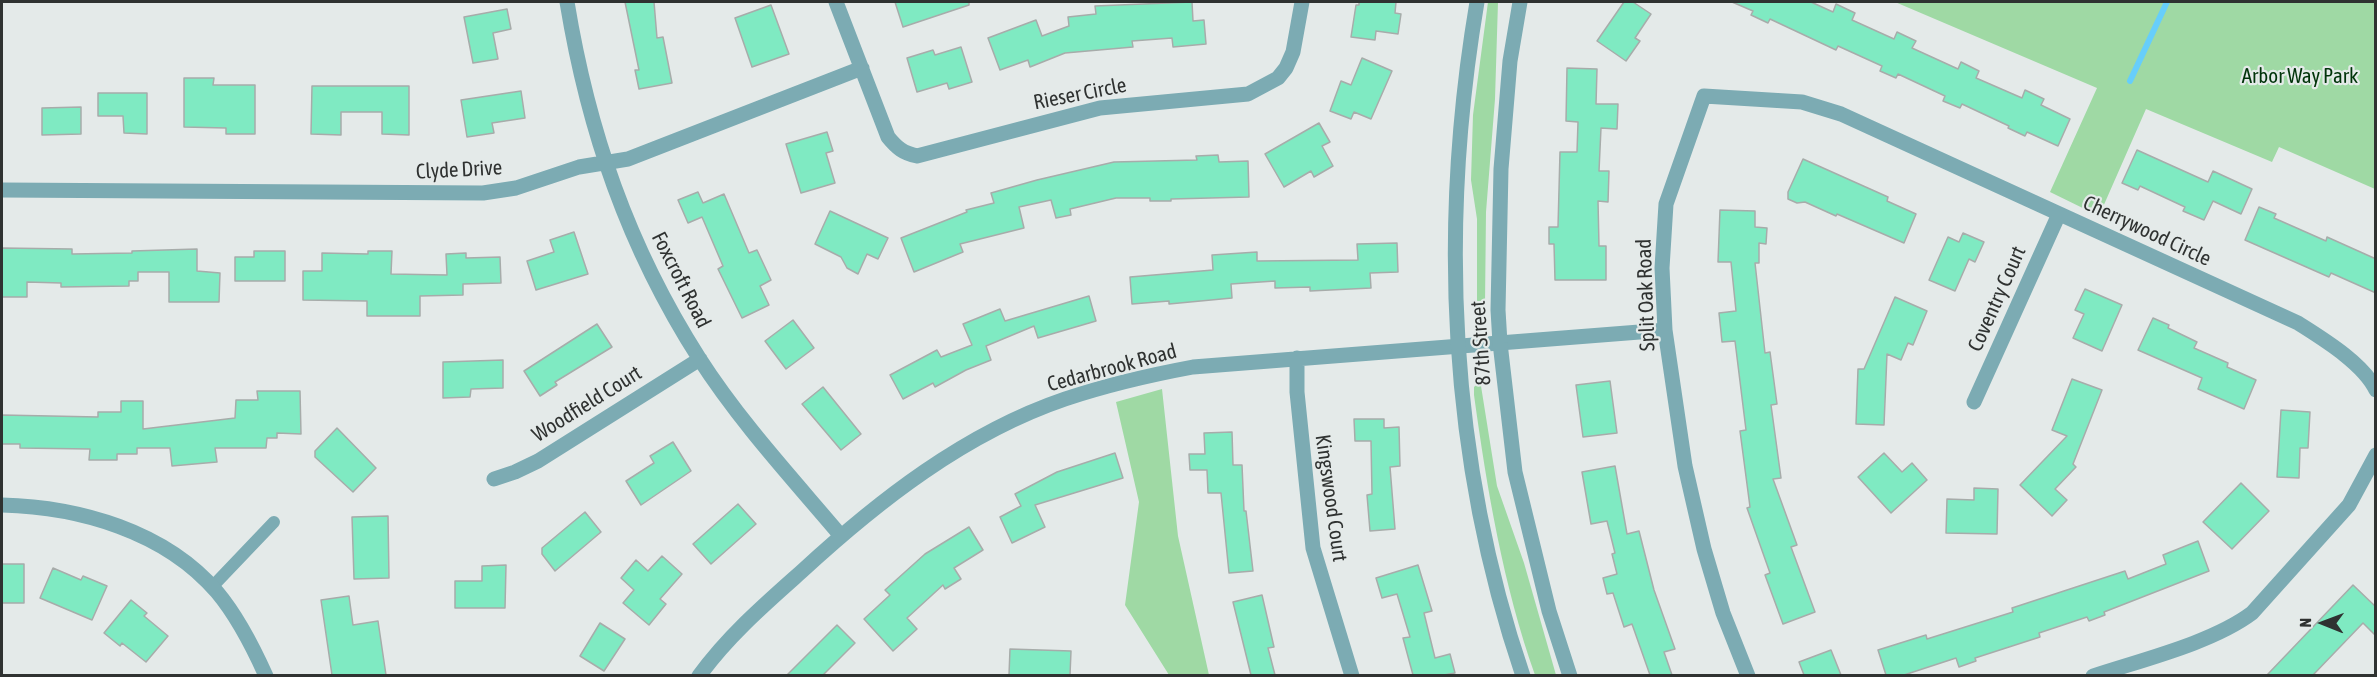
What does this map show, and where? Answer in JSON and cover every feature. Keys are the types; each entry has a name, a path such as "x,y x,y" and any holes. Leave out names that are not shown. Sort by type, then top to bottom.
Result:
{"street":[{"name":"Foxcroft Road","path":"567,2 583,82 604,162 655,279 700,359 734,408 841,536"},
{"path":"836,2 862,69"},
{"name":"Rieser Circle","path":"862,69 888,137 906,154 917,156 1100,108 1248,94 1278,78 1286,68 1293,52 1302,2"},
{"name":"87th Street","path":"1477,2 1467,61 1457,167 1456,346 1472,471 1486,542 1502,610 1523,675"},
{"name":"87th Street","path":"1520,2 1510,61 1501,169 1498,289 1500,343 1515,472 1544,591 1570,675"},
{"name":"Clyde Drive","path":"2,190 483,193 516,188 579,167 628,159 862,69"},
{"name":"Split Oak Road","path":"1748,675 1724,613 1704,549 1685,466 1665,330 1662,268 1666,204 1704,96 1814,104 1884,134"},
{"name":"Cherrywood Circle","path":"1884,134 2298,323 2324,339 2370,377 2376,390"},
{"name":"Coventry Court","path":"1974,402 2059,214"},
{"name":"Cedarbrook Road","path":"699,675 743,625 859,519 943,459 1020,418 1064,400 1138,377 1193,367 1665,330"},
{"name":"Kingswood Court","path":"1296,358 1297,392 1313,548 1352,675"},
{"name":"Woodfield Court","path":"494,479 515,472 538,460 700,359"},
{"path":"2092,675 2209,637 2238,624 2252,613 2349,505 2376,455"},
{"path":"2,505 78,513 111,524 168,549 192,567 212,587 237,619 266,675"}],"lane":[{"path":"212,587 274,522"}],"green space":[{"path":"1488,2 1498,2 1495,99 1486,212 1484,308 1479,307 1477,303 1477,219 1471,180 1473,115"},
{"name":"Arbor Way Park","path":"1895,2 2375,2 2375,189 2279,147 2272,162 2146,109 2099,216 2050,192 2097,88"},
{"path":"1477,384 1481,386 1497,486 1524,563 1556,675 1535,675 1514,606 1497,536 1485,466 1474,395 1474,387"},
{"path":"1162,389 1178,536 1209,675 1169,675 1125,605 1139,502 1116,402"}],"building":[{"path":"625,2 654,2 657,38 663,37 672,83 639,89 635,70 639,70"},
{"path":"895,2 969,2 969,5 903,27"},
{"path":"1192,2 1193,21 1204,20 1206,44 1173,47 1172,38 1132,41 1133,47 1065,53 1030,67 1028,60 1000,70 988,38 1036,20 1042,36 1069,26 1068,17 1096,14 1095,6"},
{"path":"1359,2 1396,2 1395,13 1401,14 1398,34 1376,31 1375,40 1351,37 1356,5 1359,5"},
{"path":"1624,2 1633,2 1651,14 1635,38 1640,41 1626,61 1597,41"},
{"path":"1732,2 1811,2 1833,12 1836,4 1855,13 1852,20 1894,39 1897,32 1916,41 1912,48 1958,69 1961,62 1979,71 1976,78 2022,98 2025,90 2044,99 2041,105 2070,119 2058,146 2027,132 2025,136 1962,104 1960,108 1943,101 1945,96 1898,74 1896,78 1880,71 1882,66 1838,46 1836,50 1770,19 1768,23 1751,15 1753,11"},
{"path":"771,5 789,54 752,67 735,18"},
{"path":"507,9 511,29 493,33 498,59 473,63 464,17"},
{"path":"961,47 972,82 949,89 947,83 917,92 907,58 933,50 935,55"},
{"path":"1362,58 1392,71 1371,119 1354,112 1351,119 1330,111 1341,81 1351,85"},
{"path":"1567,68 1597,69 1596,104 1618,104 1617,129 1601,128 1599,171 1609,171 1608,202 1598,201 1599,246 1606,246 1606,280 1555,280 1554,244 1549,244 1549,227 1558,227 1560,152 1577,152 1578,122 1566,121"},
{"path":"184,78 214,78 213,85 255,85 255,134 226,134 226,128 184,127"},
{"path":"312,86 409,86 409,135 382,134 382,112 341,112 341,135 311,134"},
{"path":"521,91 525,118 492,123 494,133 467,137 461,100"},
{"path":"98,93 147,93 147,134 124,133 123,116 98,116"},
{"path":"81,107 81,134 42,135 42,108"},
{"path":"1319,123 1330,142 1322,146 1333,166 1314,177 1311,171 1284,187 1265,154"},
{"path":"827,132 833,151 826,153 835,183 801,193 786,144"},
{"path":"2137,150 2208,182 2213,171 2252,189 2241,214 2213,201 2204,220 2183,211 2185,207 2140,186 2138,190 2122,183"},
{"path":"1218,155 1219,162 1248,161 1249,197 1171,199 1171,201 1150,201 1150,198 1116,198 1070,209 1071,215 1056,218 1051,200 1019,207 1024,228 960,244 963,252 914,272 901,238 967,212 966,210 994,203 991,193 1037,180 1114,162 1197,160 1196,156"},
{"path":"1803,159 1888,197 1887,201 1916,214 1904,243 1837,214 1836,216 1805,202 1797,203 1788,199 1788,192"},
{"path":"698,192 703,203 724,194 749,253 757,250 771,280 760,286 769,305 742,318 718,269 723,266 702,217 688,223 678,200"},
{"path":"2259,207 2276,214 2274,218 2326,241 2327,237 2376,259 2376,293 2331,273 2329,277 2245,240"},
{"path":"1720,210 1755,211 1755,227 1767,228 1766,244 1759,243 1759,263 1755,263 1765,353 1770,352 1777,404 1771,405 1781,478 1773,479 1797,545 1791,547 1815,612 1783,624 1765,575 1770,573 1747,508 1750,507 1740,431 1746,430 1735,341 1722,342 1719,313 1736,311 1731,262 1718,262"},
{"path":"830,211 888,238 878,259 867,254 858,274 847,268 841,257 815,244"},
{"path":"574,232 588,274 536,290 527,261 554,252 550,240"},
{"path":"1963,233 1984,242 1975,262 1969,259 1955,291 1929,280 1948,237 1959,242"},
{"path":"1397,243 1398,272 1370,273 1371,288 1310,291 1310,287 1275,288 1275,281 1231,284 1232,298 1169,304 1169,301 1132,304 1130,277 1213,270 1212,255 1257,252 1257,261 1358,260 1357,244"},
{"path":"2,248 72,249 72,254 197,249 197,271 220,273 219,302 169,302 169,272 138,272 138,281 129,281 129,286 61,287 61,283 27,282 27,297 2,297"},
{"path":"254,251 285,251 285,281 235,281 235,257 254,257"},
{"path":"368,251 392,251 391,274 447,275 446,254 466,253 466,258 500,257 501,283 463,284 463,295 420,296 420,316 367,316 367,301 303,300 303,271 322,271 322,253 368,254"},
{"path":"2085,289 2122,305 2102,351 2073,338 2084,314 2075,310"},
{"path":"1089,296 1096,321 1038,338 1034,326 986,346 991,360 966,370 935,387 933,383 903,399 890,375 937,350 941,357 972,345 963,324 1000,309 1005,321"},
{"path":"1895,297 1927,311 1913,345 1908,343 1901,360 1887,354 1884,425 1856,424 1858,369 1864,369"},
{"path":"2153,318 2197,342 2194,348 2228,363 2227,367 2256,380 2244,409 2198,389 2202,378 2138,350"},
{"path":"793,320 814,348 786,369 765,341"},
{"path":"597,324 612,347 555,382 557,385 540,396 524,371"},
{"path":"503,360 503,388 471,389 470,397 443,398 443,362"},
{"path":"2072,379 2102,390 2073,464 2076,467 2055,489 2067,500 2052,516 2020,485 2067,436 2052,430"},
{"path":"1610,381 1617,433 1583,437 1576,385"},
{"path":"823,387 861,434 841,450 802,404"},
{"path":"257,391 300,391 301,434 277,433 277,438 267,438 266,448 215,448 217,462 172,466 170,448 137,448 137,454 117,454 117,460 89,460 90,449 20,448 20,444 2,444 2,415 98,417 98,412 121,412 121,401 143,401 143,429 235,418 236,400 258,400"},
{"path":"2281,410 2310,412 2308,448 2300,448 2299,478 2277,477"},
{"path":"1354,419 1384,419 1384,428 1399,427 1400,466 1390,467 1395,529 1370,531 1367,495 1372,494 1371,441 1355,441"},
{"path":"337,428 376,468 353,492 315,457 315,451"},
{"path":"1232,432 1233,465 1242,465 1244,511 1246,511 1253,571 1229,573 1221,493 1208,493 1207,470 1190,470 1189,454 1205,454 1204,433"},
{"path":"673,442 691,471 641,505 626,481 654,463 650,456"},
{"path":"1115,453 1123,478 1035,505 1045,527 1012,543 1000,517 1021,506 1015,494 1057,472"},
{"path":"1884,453 1902,472 1912,463 1927,480 1891,513 1858,477"},
{"path":"1615,466 1627,534 1639,531 1654,590 1675,649 1664,652 1672,675 1650,675 1632,624 1624,627 1613,593 1607,594 1603,578 1617,574 1612,554 1615,553 1607,521 1591,524 1582,472"},
{"path":"2241,483 2269,511 2232,549 2203,522"},
{"path":"1974,488 1998,489 1997,534 1946,533 1947,499 1974,500"},
{"path":"738,504 756,524 711,564 693,544"},
{"path":"585,512 601,532 555,571 542,554 542,548"},
{"path":"388,516 389,578 354,579 352,517"},
{"path":"969,527 983,550 954,568 961,579 945,589 943,585 907,618 917,629 893,651 864,619 890,595 885,590 925,554"},
{"path":"2198,541 2209,571 2104,612 2105,615 2089,621 2087,617 2039,633 2040,637 1975,658 1976,661 1959,667 1956,658 1904,675 1886,675 1878,650 1926,635 1927,639 2013,612 2012,608 2125,571 2128,579 2166,564 2163,555"},
{"path":"662,556 682,574 660,599 666,604 649,625 623,603 634,590 621,578 636,560 648,571"},
{"path":"2,564 24,564 24,603 2,603"},
{"path":"506,565 505,608 455,608 455,581 482,581 482,566"},
{"path":"1418,565 1432,611 1424,613 1435,658 1450,654 1455,673 1413,675 1403,638 1410,637 1397,594 1382,598 1376,578"},
{"path":"53,568 81,580 83,576 107,586 92,620 40,598"},
{"path":"2353,585 2376,607 2376,636 2363,623 2313,675 2267,675"},
{"path":"1262,595 1274,647 1268,648 1275,675 1251,675 1233,602"},
{"path":"349,596 353,625 378,621 386,675 332,675 321,600"},
{"path":"131,600 147,613 144,616 168,636 146,662 122,643 120,646 104,633"},
{"path":"600,623 625,639 604,671 580,656"},
{"path":"837,625 855,643 823,675 787,675"},
{"path":"1010,649 1071,651 1070,675 1009,675"},
{"path":"1831,650 1841,675 1804,675 1799,662"}],"waterway":[{"path":"2130,81 2167,2"}]}
